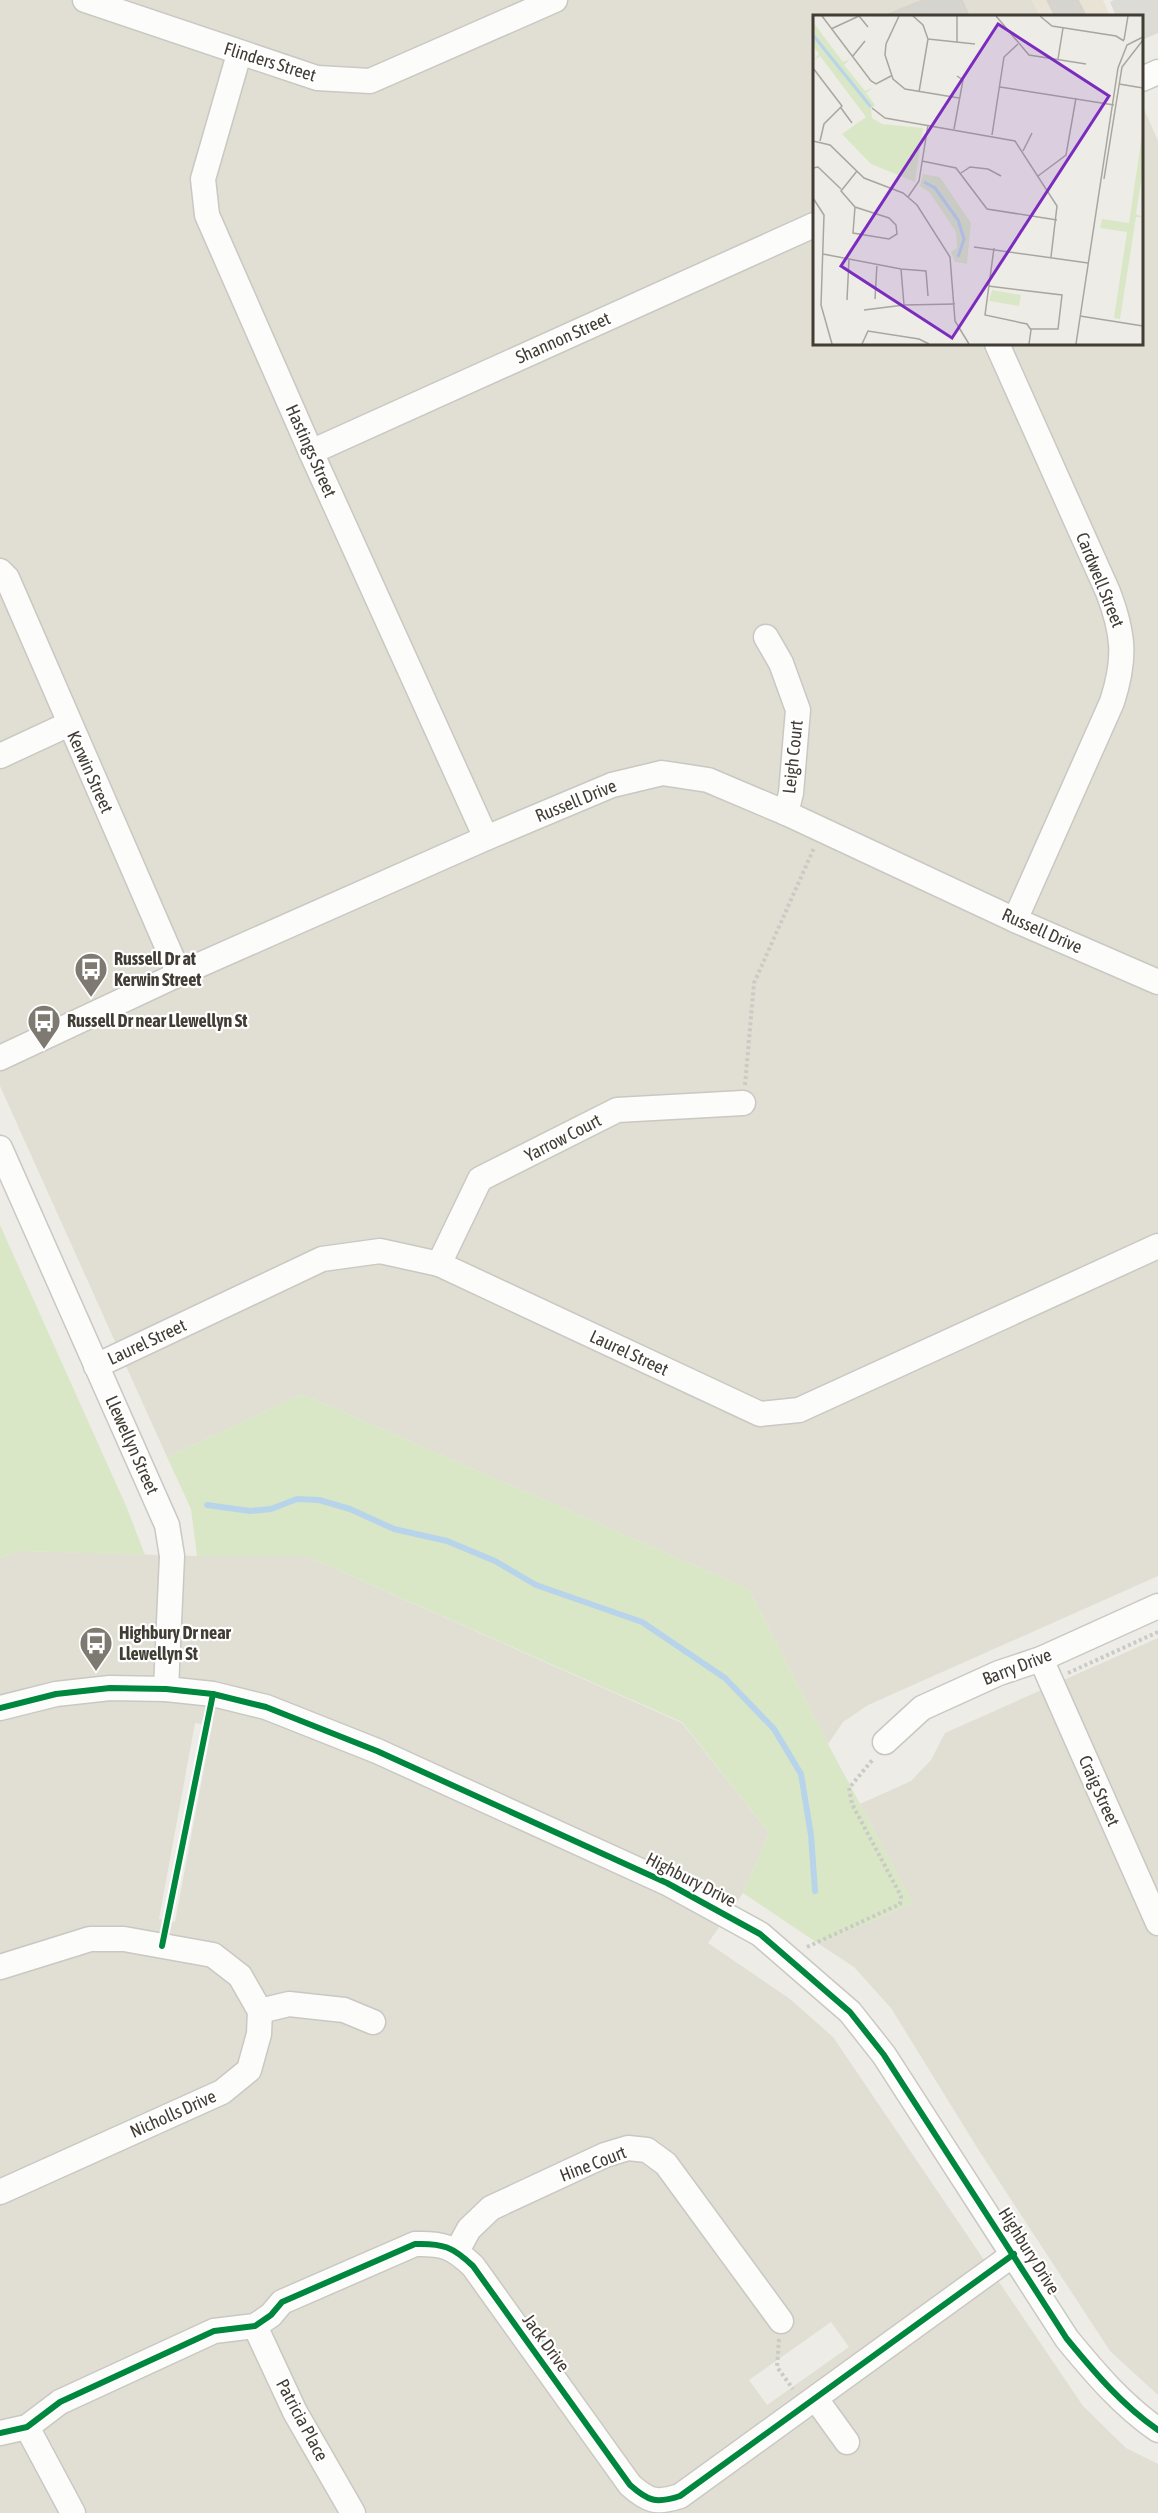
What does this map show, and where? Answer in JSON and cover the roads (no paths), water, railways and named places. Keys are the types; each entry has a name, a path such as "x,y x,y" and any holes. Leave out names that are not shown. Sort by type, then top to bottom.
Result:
{"street":[{"name":"Flinders Street","path":"85,0 239,54 317,78 370,81 555,0"},
{"name":"Hastings Street","path":"239,54 202,179 207,215 311,452 486,838"},
{"path":"1143,79 1158,72"},
{"name":"Shannon Street","path":"311,452 813,225"},
{"name":"Cardwell Street","path":"997,345 1108,592 1116,613 1122,645 1120,677 1112,702 1015,920"},
{"name":"Kerwin Street","path":"0,571 7,578 179,974"},
{"name":"Leigh Court","path":"766,636 782,663 798,710 791,793 786,813"},
{"path":"0,756 69,724"},
{"name":"Russell Drive","path":"0,1058 179,974 486,838 612,785 662,773 708,780 786,813 1015,920 1158,982"},
{"name":"Yarrow Court","path":"439,1264 480,1179 617,1110 743,1103"},
{"name":"Llewellyn Street","path":"0,1148 167,1525 172,1556 166,1689"},
{"name":"Laurel Street","path":"96,1366 322,1259 380,1251 439,1264 760,1414 799,1410 1158,1246"},
{"name":"Barry Drive","path":"885,1742 922,1708 999,1673 1041,1659 1158,1606"},
{"name":"Craig Street","path":"1041,1659 1158,1923"},
{"name":"Highbury Drive","path":"0,1708 56,1694 110,1688 166,1689 213,1694 266,1707 377,1750 667,1883 760,1934 850,2012 884,2055 1067,2339 1100,2379 1136,2415 1158,2430"},
{"path":"0,1967 90,1940 133,1941 213,1955 240,1976 260,2011 289,2004 333,2008 373,2022"},
{"name":"Nicholls Drive","path":"0,2192 222,2092 249,2070 260,2034 260,2011"},
{"name":"Hine Court","path":"457,2251 469,2229 491,2208 605,2155 628,2148 647,2150 666,2164 782,2320"},
{"path":"0,2433 27,2427 60,2402 214,2331 255,2326 271,2315 282,2302 415,2244 435,2243 457,2251"},
{"name":"Jack Drive","path":"457,2251 473,2266 630,2485 642,2506 680,2496 1014,2254"},
{"name":"Patricia Place","path":"255,2326 295,2412 353,2513"},
{"path":"810,2403 847,2442"},
{"path":"27,2427 73,2513"}],"waterway":[{"path":"207,1505 250,1511 271,1509 297,1499 319,1500 350,1509 394,1529 447,1541 495,1561 536,1585 642,1622 725,1678 774,1729 801,1774 811,1835 815,1891"}],"place":[{"name":"Russell Dr at Kerwin Street","path":"91,998"},
{"name":"Russell Dr near Llewellyn St","path":"44,1050"},
{"name":"Highbury Dr near Llewellyn St","path":"96,1672"}]}
